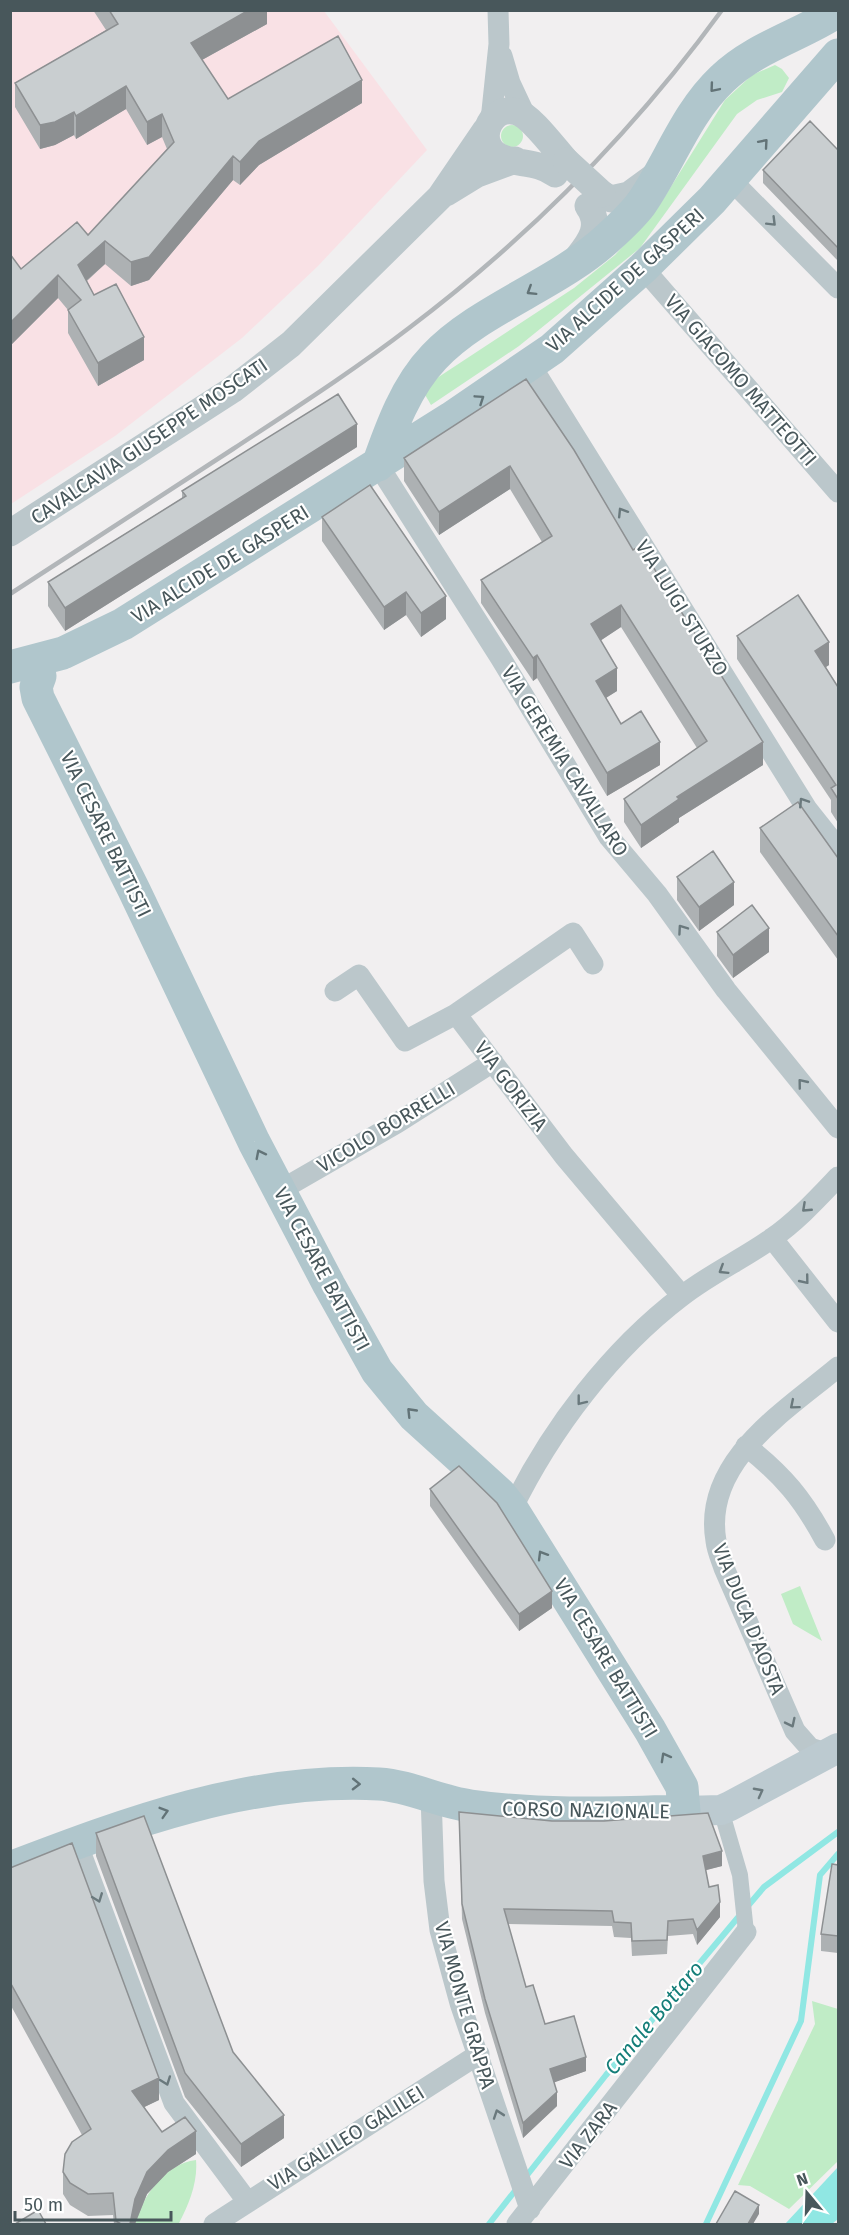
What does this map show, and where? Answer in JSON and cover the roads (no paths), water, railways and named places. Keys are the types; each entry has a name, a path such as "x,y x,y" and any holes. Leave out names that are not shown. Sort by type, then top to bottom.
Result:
{"main road":[{"path":"378,465 389,433 417,378 434,357 454,339 572,265 608,239 640,206 697,108 715,87 759,51 820,23 838,11"},
{"path":"759,51 789,50 800,59 805,75 796,106"},
{"name":"VIA ALCIDE DE GASPERI","path":"21,673 123,624 378,465 552,349 643,268 731,180 838,55"},
{"path":"417,378 413,396 420,414 438,420 451,418"},
{"name":"VIA CESARE BATTISTI","path":"21,673 36,687 38,698 134,890 196,1024 279,1191 354,1332 393,1393 512,1509 650,1730 682,1787 684,1811"},
{"name":"CORSO NAZIONALE","path":"10,1868 168,1811 251,1793 332,1784 399,1786 468,1806 558,1814 721,1809 756,1794 834,1751"}],"street":[{"name":"CAVALCAVIA GIUSEPPE MOSCATI","path":"498,10 499,44 488,126 490,147 496,154 514,160 561,168"},
{"name":"CAVALCAVIA GIUSEPPE MOSCATI","path":"499,44 510,83 525,115 561,168 595,200"},
{"path":"488,126 506,112 514,111 525,115"},
{"name":"CAVALCAVIA GIUSEPPE MOSCATI","path":"10,533 160,437 261,368 291,344 440,197 488,126"},
{"name":"CAVALCAVIA GIUSEPPE MOSCATI","path":"440,197 477,174 514,160"},
{"path":"572,265 595,231 595,200 629,195 662,168"},
{"path":"731,180 838,288"},
{"name":"VIA GIACOMO MATTEOTTI","path":"643,268 838,492"},
{"name":"VIA LUIGI STURZO","path":"530,364 807,809 838,848"},
{"name":"VIA GEREMIA CAVALLARO","path":"378,465 500,657 609,837 657,894 726,990 838,1128"},
{"path":"335,991 359,975 405,1041 456,1014 573,933 593,964"},
{"name":"VIA GORIZIA","path":"456,1014 564,1156 682,1296"},
{"name":"VICOLO BORRELLI","path":"279,1191 397,1123 492,1062"},
{"path":"512,1509 542,1453 604,1371 682,1296 772,1238 838,1177"},
{"path":"772,1238 838,1322"},
{"name":"VIA DUCA D'AOSTA","path":"834,1751 810,1748 795,1731 737,1598 716,1541 715,1523 718,1501 726,1479 746,1446 838,1367"},
{"path":"746,1446 782,1476 808,1508 825,1540"},
{"name":"VIA MONTE GRAPPA","path":"430,1796 434,1881 440,1930 460,2003 516,2169 524,2217"},
{"path":"721,1809 741,1884 746,1932"},
{"path":"77,1843 174,2103 247,2201"},
{"name":"VIA ZARA","path":"524,2217 746,1932"},
{"name":"VIA GALILEO GALILEI","path":"214,2224 479,2054"}],"water":[{"path":"838,2167 838,2219 832,2224 785,2224"}],"waterway":[{"name":"Canale Bottaro","path":"747,1907 764,1887 838,1832"},
{"path":"706,2224 801,2021 820,1875 838,1854"},
{"name":"Canale Bottaro","path":"524,2179 606,2075 740,1915"},
{"name":"Canale Bottaro","path":"489,2224 518,2187"}],"railway":[{"path":"10,594 322,390 388,344 453,293 537,220 616,140 653,98 722,10"}]}
